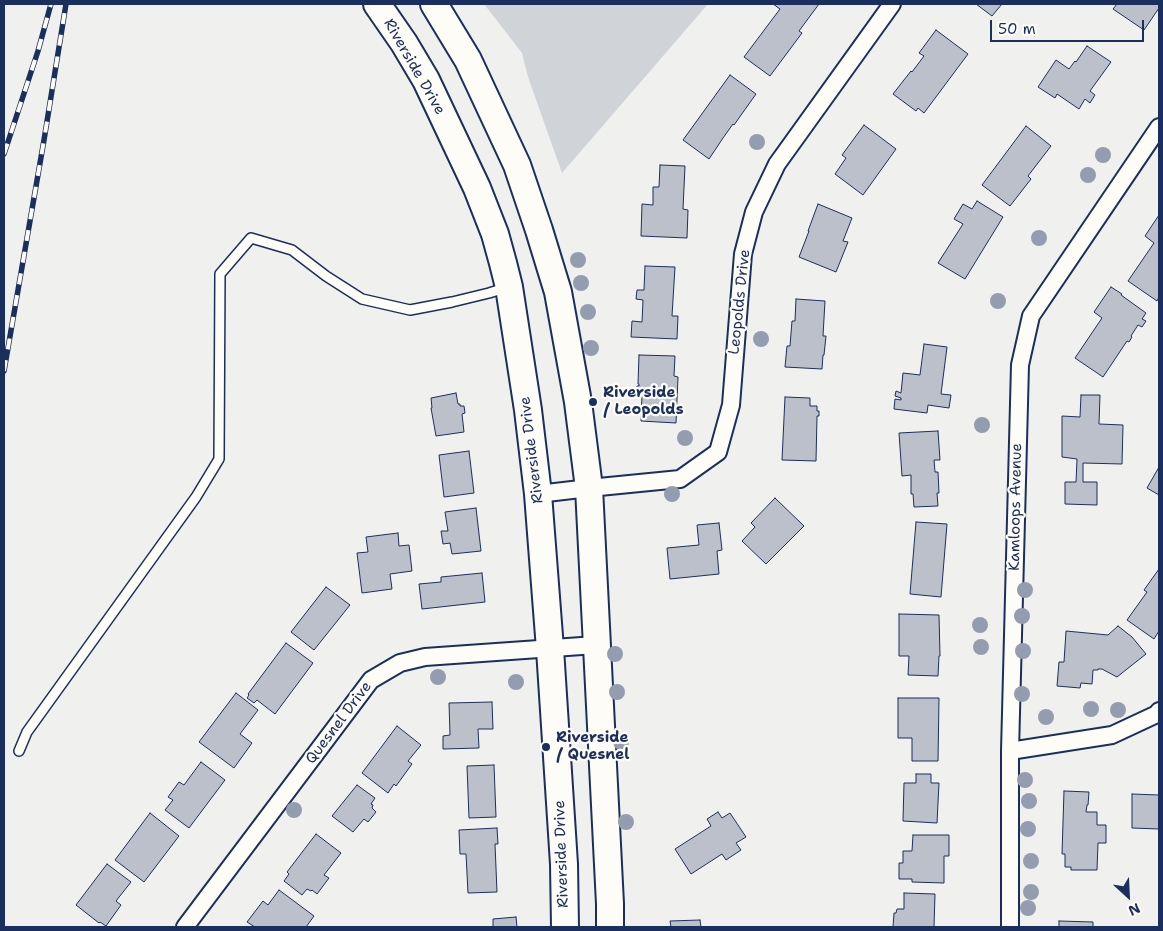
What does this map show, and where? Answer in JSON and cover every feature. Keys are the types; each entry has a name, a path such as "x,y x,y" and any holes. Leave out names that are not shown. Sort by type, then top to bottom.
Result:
{"main road":[{"name":"Riverside Drive","path":"377,4 404,43 426,80 477,188 495,234 509,287 528,410 538,494 564,864 564,927"},
{"path":"434,4 468,60 513,156 558,292 578,402 589,488 610,927"}],"street":[{"name":"Leopolds Drive","path":"538,494 680,479 718,452 730,405 743,254 754,212 777,164 892,4"},
{"name":"Kamloops Avenue","path":"1010,927 1010,751 1020,365 1031,316 1159,127"},
{"name":"Quesnel Drive","path":"185,927 371,680 400,662 424,657 596,645"},
{"path":"1010,751 1112,736 1159,712"}],"lane":[{"path":"19,751 27,732 196,497 219,459 220,274 251,238 292,250 326,276 362,299 410,310 452,302 509,287"}],"shaded area":[{"path":"484,4 708,4 562,173 528,77 522,53"}],"building":[{"path":"773,4 819,4 799,31 802,33 770,76 744,57 780,9"},
{"path":"976,4 1002,4 992,16"},
{"path":"1117,4 1159,4 1159,8 1144,30 1113,9"},
{"path":"936,30 968,54 924,113 918,108 916,111 893,94 924,56 919,53"},
{"path":"1087,46 1111,62 1090,91 1095,95 1090,103 1085,99 1079,109 1057,94 1055,98 1038,87 1056,60 1069,69"},
{"path":"730,75 756,94 709,159 683,140"},
{"path":"864,125 896,149 863,195 835,174 846,158 842,155"},
{"path":"1026,126 1051,146 1028,176 1031,179 1010,206 982,185"},
{"path":"660,165 685,166 683,209 688,210 687,238 641,236 642,204 653,205 653,187 659,187"},
{"path":"977,201 1003,217 965,279 938,263 963,224 954,219 963,204 972,209"},
{"path":"818,204 852,218 843,241 848,242 836,272 799,257"},
{"path":"1159,215 1159,297 1157,301 1128,281 1154,243 1145,236"},
{"path":"645,266 675,267 672,316 678,316 677,339 631,337 632,321 642,322 643,300 636,299 637,290 644,290"},
{"path":"1111,287 1146,313 1142,319 1146,321 1142,327 1138,325 1129,342 1127,341 1103,377 1075,358 1102,318 1094,312"},
{"path":"796,299 825,301 823,336 826,336 822,369 785,367 787,346 790,346 792,321 795,321"},
{"path":"924,344 947,347 941,394 951,395 949,408 928,405 927,413 894,409 895,399 901,400 901,398 895,396 896,391 901,393 903,373 920,375"},
{"path":"639,355 675,356 674,376 678,377 676,423 641,421 642,394 637,394 637,386 639,386"},
{"path":"456,393 458,404 464,406 465,413 462,414 464,432 436,436 431,398"},
{"path":"1081,395 1100,395 1099,424 1123,425 1122,464 1083,463 1083,482 1097,482 1097,505 1065,504 1065,482 1076,482 1077,459 1062,457 1062,416 1080,417"},
{"path":"785,397 810,398 810,406 817,406 819,416 817,416 816,461 782,460"},
{"path":"938,431 940,460 934,460 935,472 938,472 938,506 914,507 913,494 911,494 911,475 902,476 899,433"},
{"path":"469,451 474,493 444,497 439,455"},
{"path":"1159,467 1159,495 1147,488"},
{"path":"775,498 804,526 766,564 742,541 755,527 751,523"},
{"path":"476,508 481,551 452,554 450,543 443,544 441,531 448,531 445,512"},
{"path":"916,522 947,524 941,597 910,594"},
{"path":"719,523 722,550 717,551 719,574 670,579 667,548 699,545 697,525"},
{"path":"398,533 399,546 409,545 412,571 390,574 392,589 362,593 357,553 368,552 366,537"},
{"path":"1159,569 1159,631 1154,639 1127,620 1147,592 1144,590"},
{"path":"482,573 485,602 422,609 419,584 441,582 441,577"},
{"path":"326,587 350,605 314,650 291,632"},
{"path":"899,614 939,615 940,656 938,676 908,675 909,656 899,656"},
{"path":"1118,626 1132,637 1146,654 1117,677 1102,669 1098,669 1093,670 1092,684 1081,683 1080,688 1057,686 1059,662 1064,662 1066,631 1108,635"},
{"path":"286,643 313,663 275,714 257,700 254,703 247,698"},
{"path":"236,693 258,710 240,734 252,743 234,768 199,742"},
{"path":"898,698 939,698 938,761 912,761 912,738 898,738"},
{"path":"492,702 493,729 478,729 479,748 443,749 443,736 450,735 449,703"},
{"path":"397,726 421,745 408,761 412,764 396,786 394,784 388,793 362,773"},
{"path":"201,762 225,780 189,828 165,810 173,800 168,797 179,782 184,785"},
{"path":"494,765 496,817 469,818 467,766"},
{"path":"916,774 931,774 931,783 939,783 937,823 903,821 904,783 916,783"},
{"path":"357,785 375,798 371,804 376,812 368,822 364,819 353,832 332,816"},
{"path":"1064,791 1089,792 1086,812 1097,812 1097,825 1106,825 1106,843 1098,843 1097,870 1071,870 1071,867 1065,867 1065,854 1062,854"},
{"path":"1132,794 1159,795 1159,829 1132,828"},
{"path":"718,812 722,818 730,813 746,837 736,843 741,850 726,860 722,854 691,874 675,849 711,826 707,819"},
{"path":"150,813 179,836 144,882 115,860"},
{"path":"497,828 498,844 495,844 497,892 468,893 466,854 460,854 459,830"},
{"path":"316,834 341,853 324,875 329,878 317,894 307,889 302,895 284,881 289,874 287,872"},
{"path":"913,835 949,835 949,856 944,856 944,883 912,882 912,879 899,879 899,863 903,863 903,851 912,851"},
{"path":"107,864 131,882 116,901 121,905 106,926 99,923 76,905"},
{"path":"279,890 314,916 306,927 255,927 247,922 263,901 268,905"},
{"path":"904,893 935,894 934,927 893,927 894,913 896,913 897,909 904,909"},
{"path":"516,917 517,927 493,927 493,919"},
{"path":"700,920 701,927 671,927 670,921"},
{"path":"1059,921 1093,922 1093,927 1059,927"}],"railway":[{"path":"4,154 38,51 51,4"},
{"path":"4,371 66,4"}],"place":[{"name":"Riverside / Leopolds","path":"593,402"},
{"name":"Riverside / Quesnel","path":"546,747"}]}
